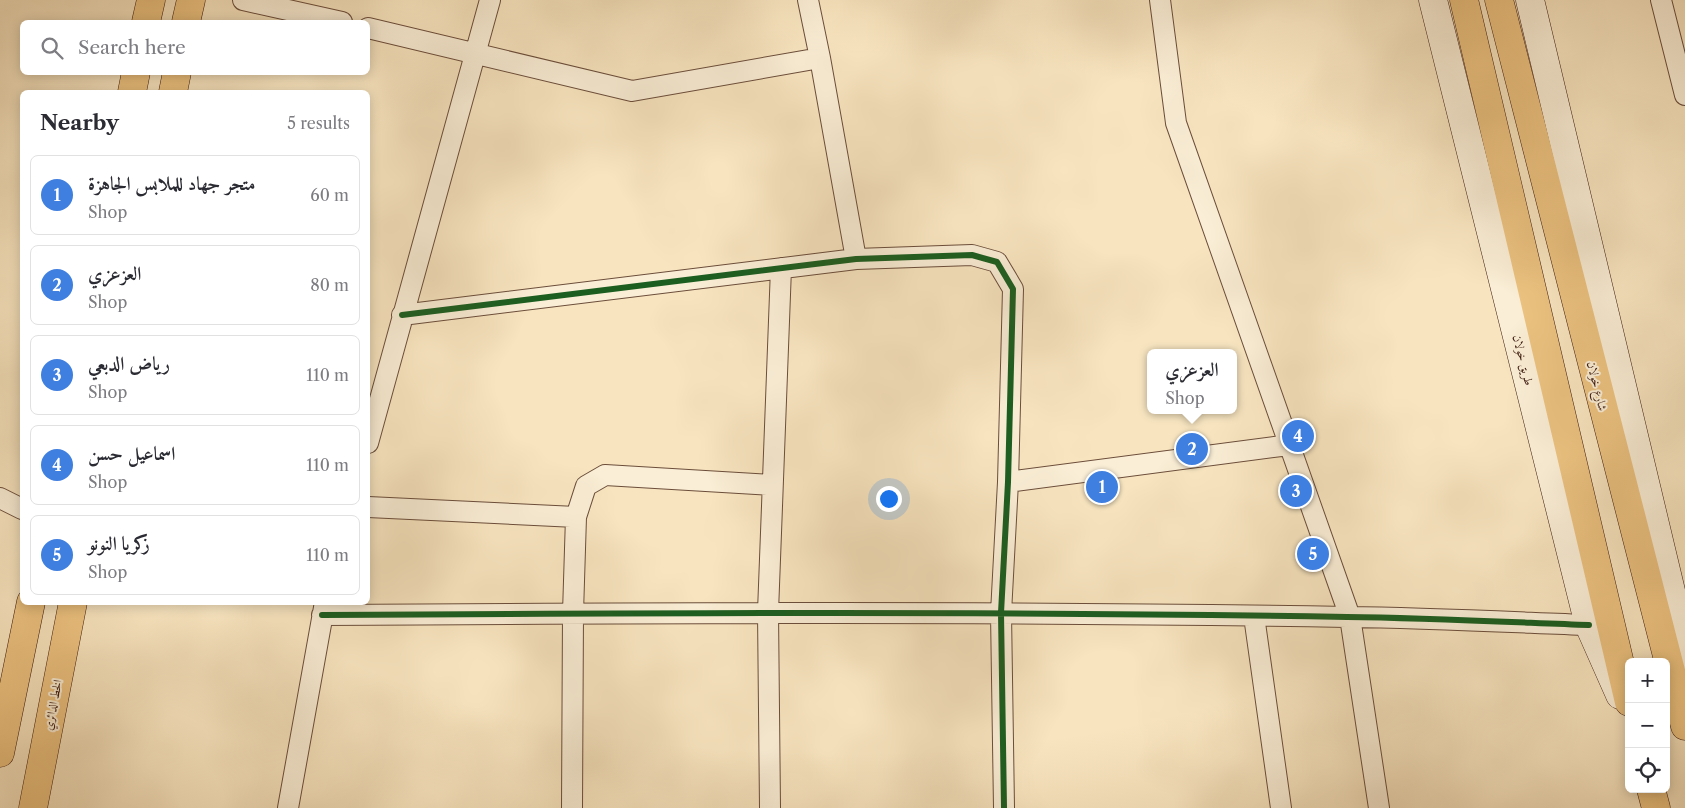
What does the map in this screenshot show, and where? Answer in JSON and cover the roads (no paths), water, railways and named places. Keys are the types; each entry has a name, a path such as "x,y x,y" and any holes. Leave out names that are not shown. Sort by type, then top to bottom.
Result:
{"main road":[{"path":"146,20 151,0"},
{"path":"186,20 191,0"},
{"name":"طريق خولان","path":"1433,0 1589,625 1625,705"},
{"path":"1464,0 1625,685"},
{"name":"شارع خولان","path":"1500,0 1684,722"},
{"path":"1530,0 1680,633 1684,674 1684,722"},
{"path":"132,90 135,75"},
{"path":"173,90 176,75"},
{"path":"0,753 30,605"},
{"name":"الخط الدائري","path":"37,808 72,605"},
{"path":"1652,793 1656,808"}],"street":[{"path":"244,0 333,20"},
{"path":"370,435 490,0"},
{"path":"808,0 856,259"},
{"path":"1160,0 1176,123 1350,617 1379,808"},
{"path":"1661,0 1685,95"},
{"path":"370,28 632,91 820,58"},
{"path":"402,315 856,259 972,254 997,262 1013,289 1008,482 1001,613 1004,808"},
{"path":"770,808 768,612 781,268"},
{"path":"1008,482 1289,445"},
{"path":"572,808 573,613 576,517 586,486 605,475 772,485"},
{"path":"0,498 20,507"},
{"path":"370,507 576,517"},
{"path":"288,808 324,609 573,613 1001,613 1350,617 1589,625"},
{"path":"1254,616 1282,808"}],"place":[{"name":"اسماعيل حسن","path":"1298,436"},
{"name":"العزعزي","path":"1192,449"},
{"name":"متجر جهاد للملابس الجاهزة","path":"1102,487"},
{"name":"رياض الدبعي","path":"1296,491"},
{"name":"زكريا النونو","path":"1313,554"}]}
